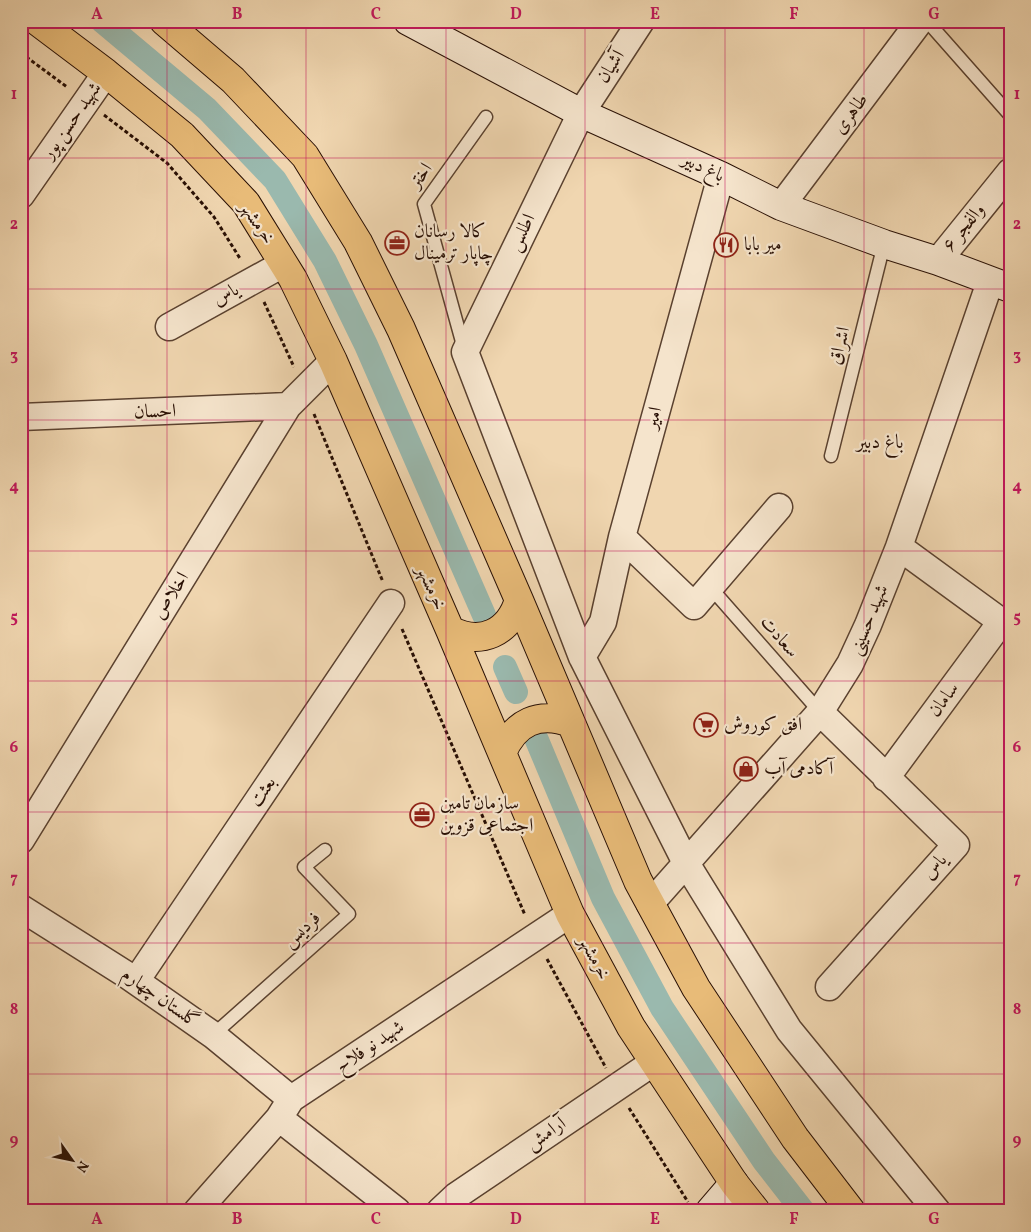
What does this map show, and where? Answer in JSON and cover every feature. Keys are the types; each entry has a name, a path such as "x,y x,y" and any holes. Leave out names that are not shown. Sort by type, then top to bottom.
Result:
{"main road":[{"name":"خرمشهر","path":"37,21 106,73 182,136 246,203 293,279 333,361 450,630 570,914 631,1027 734,1183 756,1211"},
{"path":"164,21 233,80 305,156 358,242 401,329 519,600 638,881 696,988 744,1064 795,1138 852,1211"},
{"name":"باغ دبیر","path":"423,25 580,113 721,176 781,206 884,244 938,261 1000,285"},
{"path":"450,630 470,637 492,633 510,620 519,600"},
{"path":"502,753 514,732 524,724 535,719 554,718 571,723"},
{"path":"710,1211 734,1183"}],"street":[{"name":"آشیان","path":"580,113 641,21"},
{"name":"طاهری","path":"781,206 920,21"},
{"name":"شهید حسن پور","path":"21,195 106,73"},
{"name":"اطلس","path":"465,352 580,113"},
{"name":"والفجر ۶","path":"938,261 1010,172"},
{"name":"امیر","path":"582,657 603,622 622,537 721,176"},
{"name":"یاس","path":"169,327 283,264"},
{"name":"شهید حسینی","path":"650,904 820,712 850,664 868,625 899,547 1000,285"},
{"path":"465,352 582,657 686,864 788,1030 937,1211"},
{"name":"اخلاص","path":"21,840 288,406 333,361"},
{"name":"احسان","path":"21,417 288,406"},
{"path":"622,537 694,606 779,507"},
{"path":"899,547 1006,625"},
{"name":"بعثت","path":"136,981 391,603"},
{"name":"سامان","path":"886,778 1006,625"},
{"name":"یاس","path":"820,712 956,845 829,987"},
{"name":"گلستان چهارم","path":"21,908 136,981 212,1035 285,1109 397,1211"},
{"name":"شهید نو فلاح","path":"197,1211 285,1109 570,914"},
{"name":"آرامش","path":"456,1206 654,1062"}],"lane":[{"path":"927,21 1010,116"},
{"name":"اختر","path":"465,352 424,204 486,117"},
{"name":"اشراق","path":"831,456 884,244"},
{"name":"سعادت","path":"710,587 820,712"},
{"name":"فردیس","path":"212,1035 349,914 304,867 325,850"}],"waterway":[{"path":"102,21 207,109 275,180 325,261 366,345 484,615"},
{"path":"505,667 516,692"},
{"path":"536,738 603,898 662,1008 764,1161 803,1211"}],"place":[{"name":"کالا رسانان چاپار ترمینال","path":"397,243"},
{"name":"میر بابا","path":"726,245"},
{"name":"افق کوروش","path":"706,725"},
{"name":"آکادمی آب","path":"746,769"},
{"name":"سازمان تامین اجتماعی قزوین","path":"422,815"}],"district":[{"name":"باغ دبیر","path":"880,443"}]}
